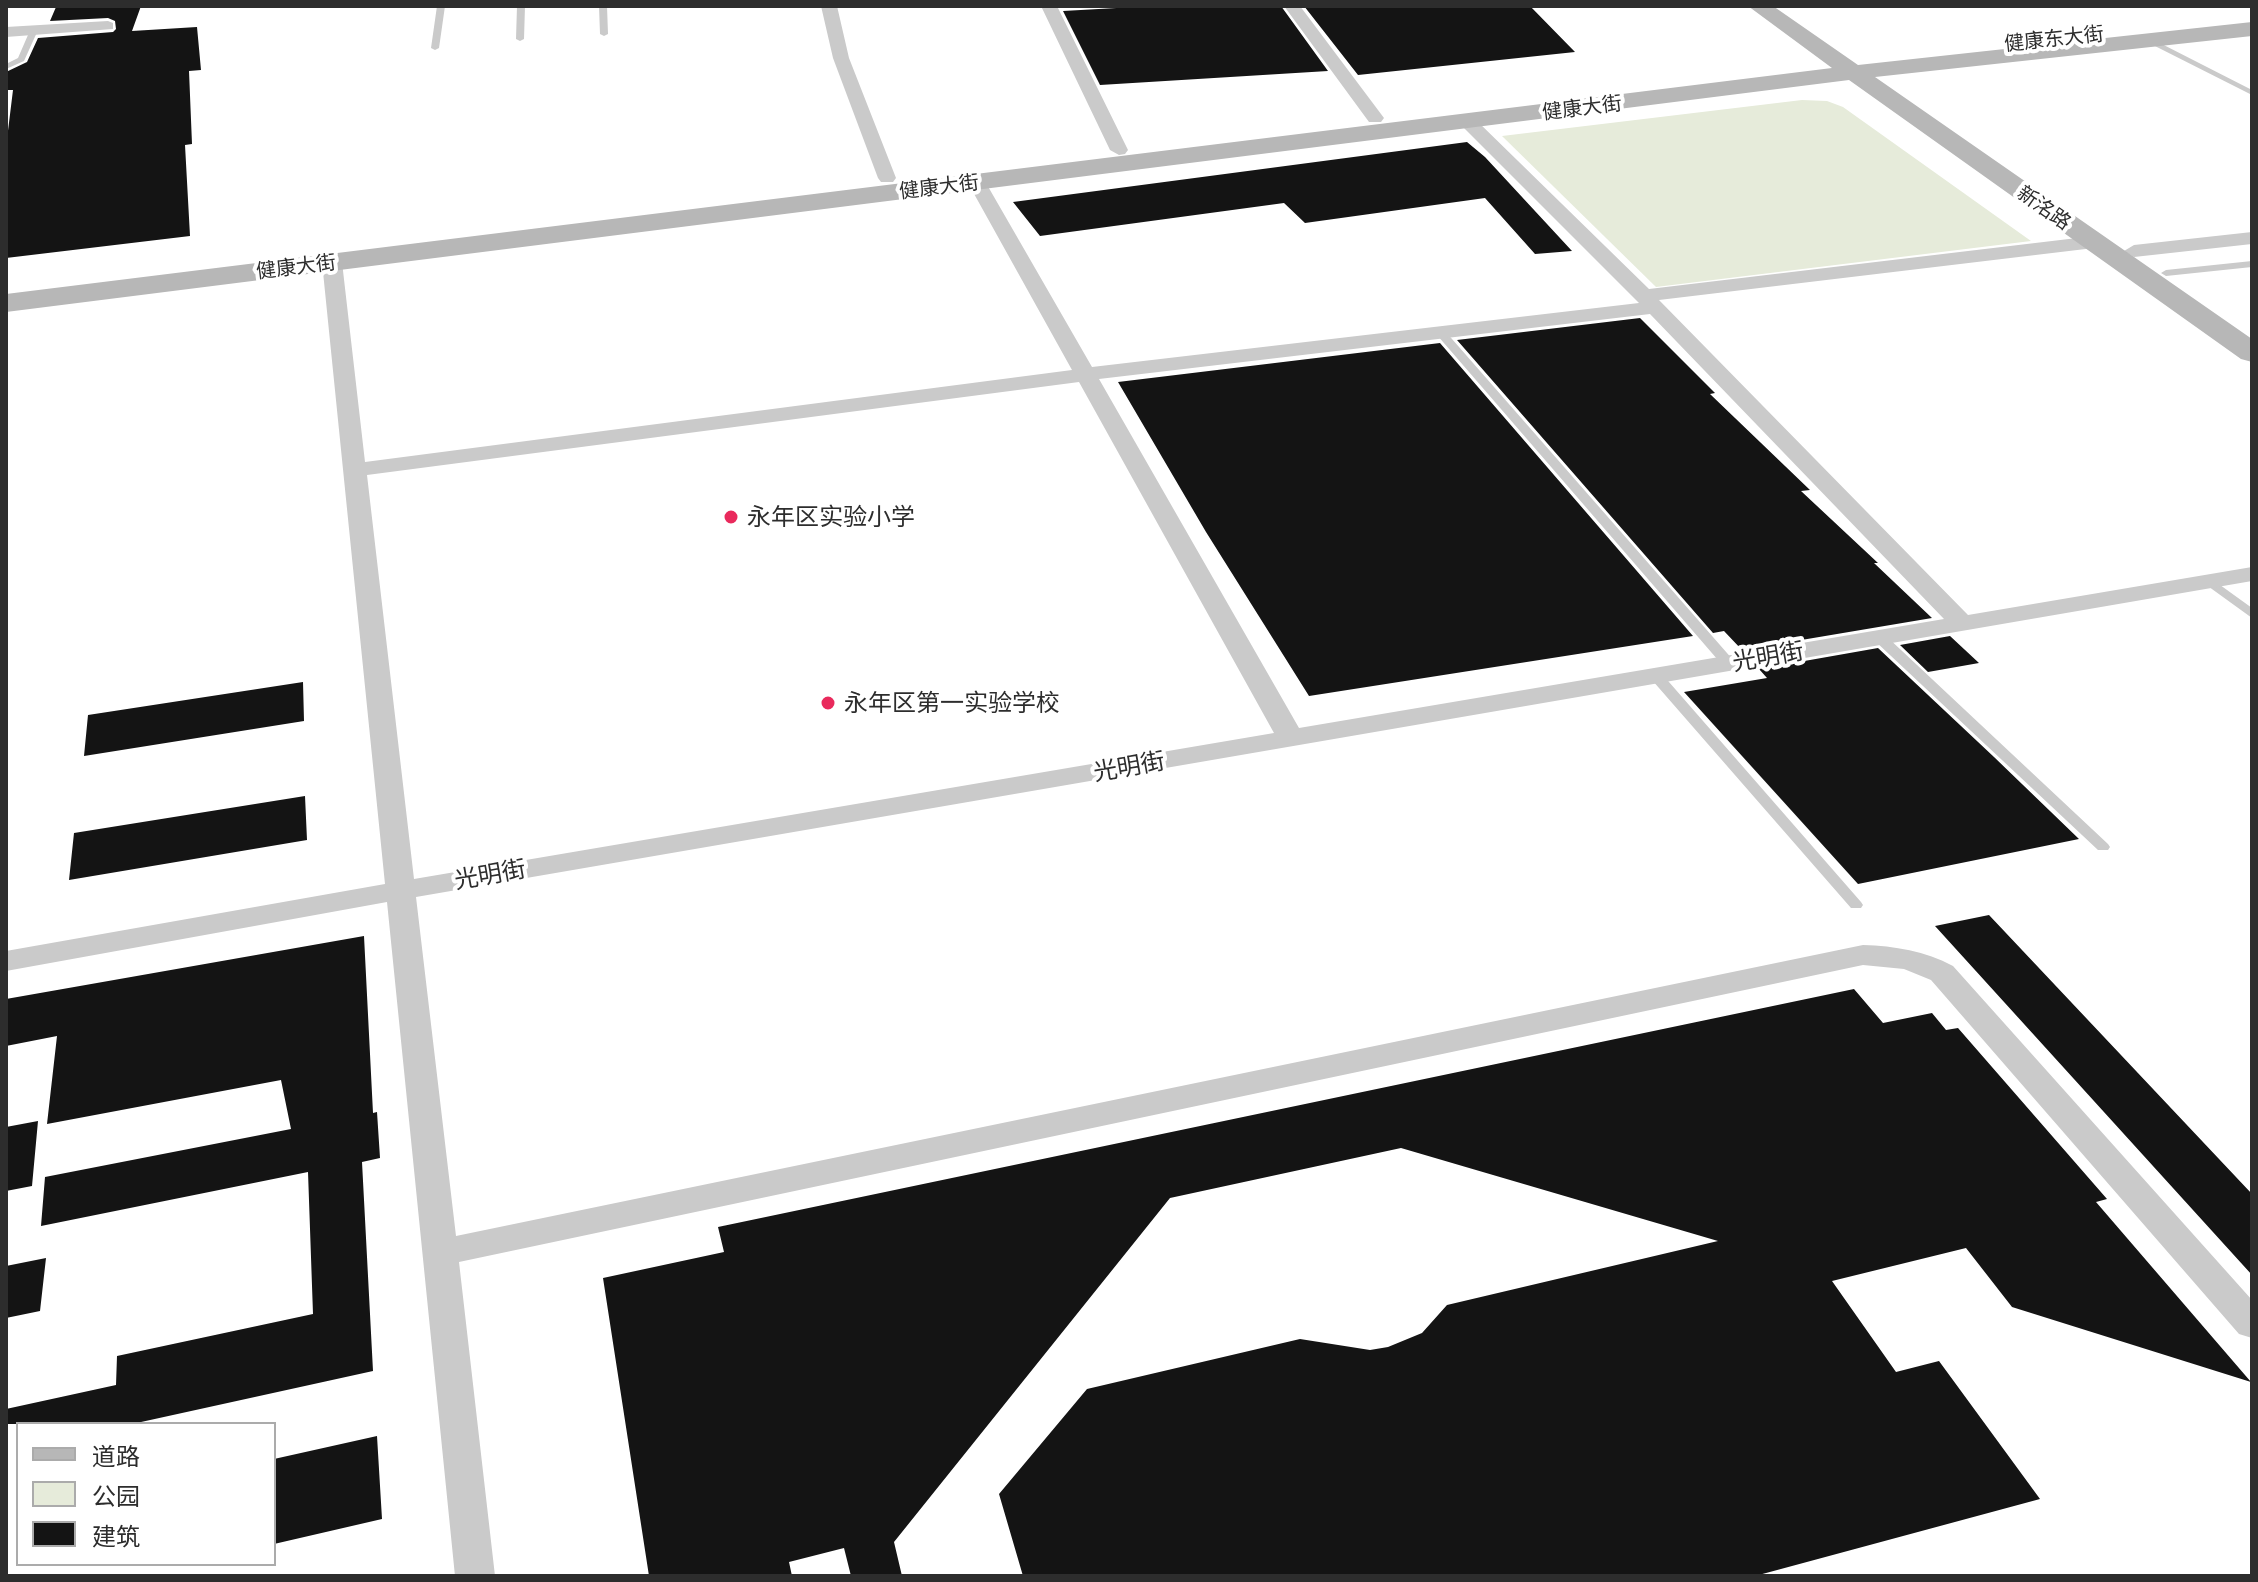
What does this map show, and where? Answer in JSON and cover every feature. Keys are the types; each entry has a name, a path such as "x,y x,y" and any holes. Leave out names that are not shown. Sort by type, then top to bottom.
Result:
{"main road":[{"path":"1759,6 1855,66"},
{"path":"1780,6 1855,66"},
{"name":"健康东大街","path":"1855,66 2252,19"},
{"name":"健康东大街","path":"1855,66 2252,29"},
{"name":"健康大街","path":"6,284 1375,118 1855,66"},
{"name":"健康大街","path":"6,303 1468,122 1855,66"},
{"name":"新洺路","path":"1855,66 2094,242 2252,353"},
{"name":"新洺路","path":"1855,66 2252,333"}],"street":[{"path":"829,6 841,58 887,178"},
{"path":"1049,6 1119,150"},
{"path":"1292,6 1375,118"},
{"path":"6,32 108,26"},
{"path":"1468,122 1649,301 1963,624"},
{"path":"977,183 1291,739"},
{"path":"2134,251 2252,238"},
{"path":"355,470 1088,375 1441,333 1649,301 2094,242"},
{"path":"332,262 475,1576"},
{"name":"光明街","path":"6,961 401,890 2252,574"},
{"path":"440,1253 1863,955 1894,956 1922,962 1942,973 2252,1324"}],"lane":[{"path":"435,48 441,6"},
{"path":"520,39 521,6"},
{"path":"603,6 604,34"},
{"path":"6,67 21,59 34,30"},
{"path":"2150,40 2252,93"},
{"path":"2166,273 2252,264"},
{"path":"1441,333 1729,664"},
{"path":"2209,581 2252,614"},
{"path":"1880,638 2103,847"},
{"path":"1657,677 1856,905"}],"green space":[{"path":"1802,100 1827,101 1843,107 2031,241 1656,287 1502,136"}],"building":[{"path":"141,6 132,31 197,27 201,70 189,71 192,144 185,145 190,236 6,258 6,147 13,90 6,90 6,72 27,62 38,38 113,32 116,29 115,21 108,18 50,21 56,7"},
{"path":"1152,6 1281,6 1328,71 1100,85 1063,11"},
{"path":"1304,6 1530,6 1575,52 1358,75"},
{"path":"1467,142 1485,157 1572,251 1535,254 1485,198 1305,223 1284,203 1040,236 1013,202"},
{"path":"1640,318 1715,393 1710,394 1810,490 1801,491 1932,618 1742,650 1724,631 1713,633 1457,340"},
{"path":"1440,343 1693,636 1309,696 1206,532 1118,382"},
{"path":"1950,636 1979,663 1928,672 1900,645"},
{"path":"1878,648 2079,839 1858,884 1684,692 1767,678 1759,669"},
{"path":"303,682 304,721 84,756 88,715"},
{"path":"305,796 307,840 69,880 74,833"},
{"path":"1989,915 2252,1194 2252,1275 1935,926"},
{"path":"364,936 373,1113 377,1112 380,1158 362,1162 373,1371 141,1422 6,1424 6,1409 116,1385 117,1356 313,1314 308,1172 41,1226 45,1177 291,1129 281,1080 47,1124 57,1036 6,1046 6,999"},
{"path":"1854,989 1883,1023 1932,1013 1946,1030 1958,1028 2107,1199 2096,1202 2251,1382 2012,1307 1966,1248 1832,1281 1896,1372 1939,1361 2040,1499 1755,1576 1023,1576 999,1494 1087,1389 1300,1339 1370,1350 1388,1347 1422,1333 1447,1305 1718,1241 1401,1148 1170,1198 894,1542 902,1576 851,1576 844,1548 789,1562 792,1576 649,1576 603,1278 724,1252 718,1227"},
{"path":"38,1121 32,1186 6,1191 6,1127"},
{"path":"46,1258 40,1311 6,1318 6,1266"},
{"path":"377,1436 382,1519 276,1544 276,1459"}],"place":[{"name":"永年区实验小学","path":"731,517"},
{"name":"永年区第一实验学校","path":"828,703"}]}
